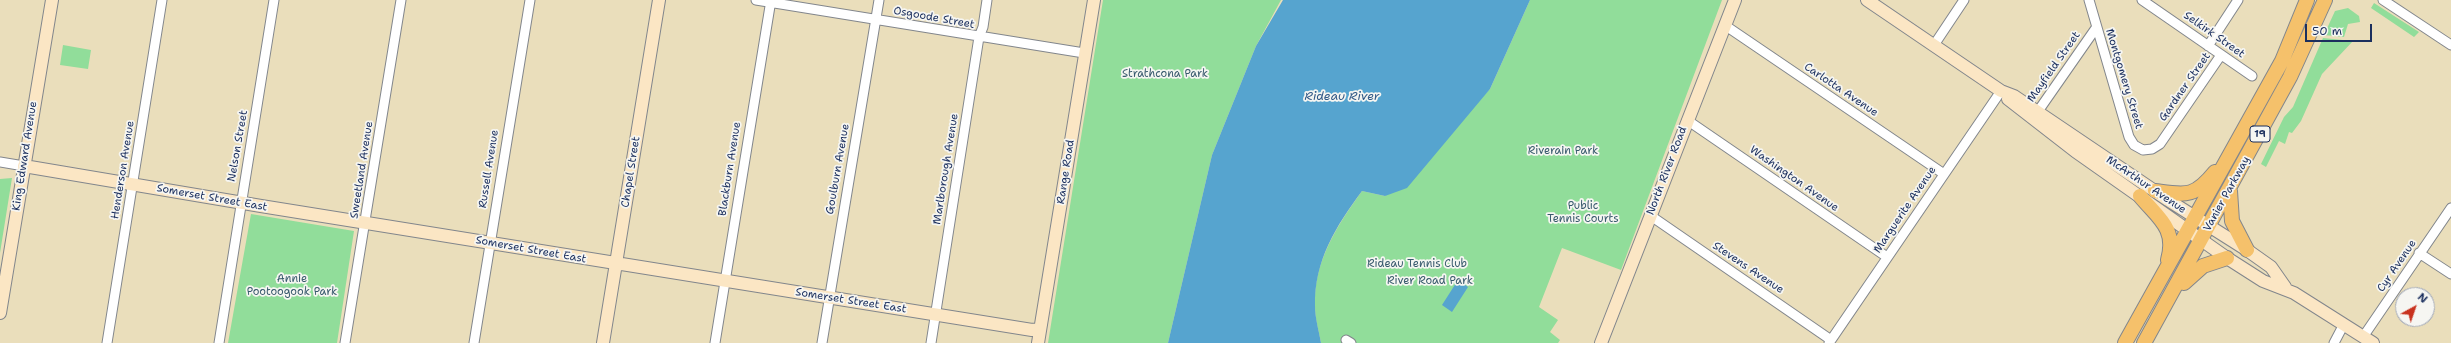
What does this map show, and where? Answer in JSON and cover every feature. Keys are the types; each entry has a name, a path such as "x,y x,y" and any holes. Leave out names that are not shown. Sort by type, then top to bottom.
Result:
{"main road":[{"name":"19","path":"2125,343 2236,147 2282,60 2307,0"},
{"name":"Vanier Parkway","path":"2144,343 2230,191 2297,64 2325,0"},
{"path":"2155,191 2180,196 2195,191 2207,182 2236,147"},
{"path":"2230,191 2232,221 2247,250"},
{"path":"2140,196 2166,227 2170,236 2170,251 2161,281"},
{"path":"2172,294 2203,266 2227,258"}],"street":[{"name":"King Edward Avenue","path":"0,312 52,0"},
{"name":"Henderson Avenue","path":"107,343 162,0"},
{"name":"Nelson Street","path":"219,343 240,203 274,0"},
{"name":"Sweetland Avenue","path":"346,343 401,0"},
{"name":"Russell Avenue","path":"474,343 489,242 530,0"},
{"name":"Chapel Street","path":"603,343 659,0"},
{"name":"Osgoode Street","path":"756,0 770,1 875,20 1084,53"},
{"name":"Goulburn Avenue","path":"822,343 878,0"},
{"name":"Marlborough Avenue","path":"930,343 979,37 983,27 987,0"},
{"name":"Range Road","path":"1038,343 1084,53 1094,0"},
{"name":"North River Road","path":"1601,343 1735,0"},
{"name":"McArthur Avenue","path":"1867,0 2001,91 2009,101 2035,115 2155,191 2193,224 2202,239 2227,258 2264,281 2285,287 2368,340"},
{"path":"1934,45 1964,0"},
{"name":"Montgomery Street","path":"2089,0 2129,137 2134,145 2143,150 2152,149"},
{"name":"Selkirk Street","path":"2142,0 2252,76"},
{"name":"Gardner Street","path":"2208,46 2238,0"},
{"path":"2383,0 2451,45"},
{"name":"Blackburn Avenue","path":"715,343 770,1"},
{"name":"Carlotta Avenue","path":"1726,26 1944,174"},
{"name":"Mayfield Street","path":"2035,115 2096,28"},
{"name":"Gardner Street","path":"2152,149 2163,140 2222,55"},
{"name":"Marguerite Avenue","path":"1830,341 2001,91"},
{"name":"McArthur Avenue","path":"2035,115 2140,196 2193,224 2209,226 2247,250 2271,267 2285,287"},
{"name":"Washington Avenue","path":"1687,120 1887,257"},
{"path":"0,162 24,166"},
{"name":"Somerset Street East","path":"24,166 240,203 366,222 616,264 1032,330 1040,329"},
{"name":"Cyr Avenue","path":"2368,340 2419,253 2451,208"},
{"name":"Stevens Avenue","path":"1651,216 1830,341"},
{"path":"2419,253 2451,274"},
{"path":"2334,343 2344,324"}],"green space":[{"name":"Strathcona Park","path":"1103,0 1281,0 1256,46 1212,155 1168,343 1048,343"},
{"name":"Riverain Park","path":"1530,0 1722,0 1621,270 1562,248 1539,307 1558,320 1550,332 1560,340 1558,343 1321,343 1315,312 1315,291 1322,260 1336,231 1362,191 1385,196 1490,89"},
{"path":"2374,3 2419,32 2414,37 2371,8"},
{"path":"2348,8 2359,16 2360,22 2348,24 2344,37 2324,35 2335,11"},
{"path":"2323,38 2353,41 2322,74 2301,121 2292,133 2289,132 2285,144 2279,141 2266,167 2261,164 2284,117 2293,107"},
{"path":"63,45 91,50 88,69 60,65"},
{"path":"12,178 0,253 0,179"},
{"name":"Annie Pootoogook Park","path":"251,214 354,231 337,343 228,343"}],"water":[{"name":"Rideau River","path":"1283,0 1530,0 1490,89 1407,188 1385,196 1362,191 1335,231 1328,245 1318,274 1316,290 1315,311 1321,343 1168,343 1212,155 1256,46"},
{"path":"1458,280 1468,287 1452,312 1442,305"}],"park label":[{"name":"Public Tennis Courts","path":"1583,212"},
{"name":"Rideau Tennis Club","path":"1417,264"},
{"name":"River Road Park","path":"1430,281"}]}
